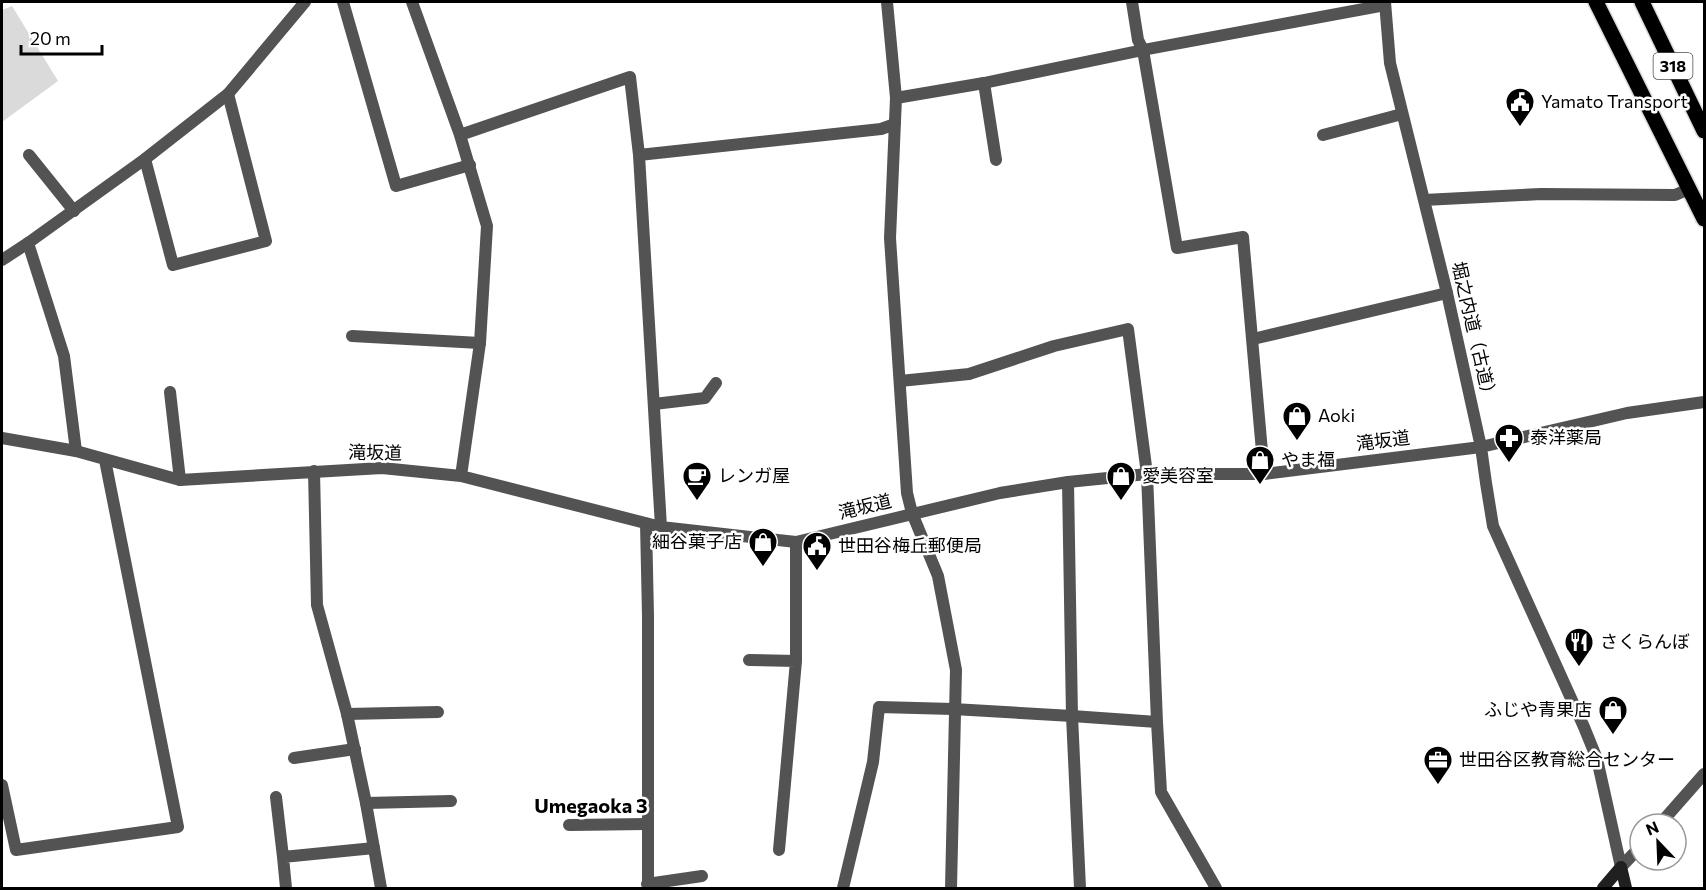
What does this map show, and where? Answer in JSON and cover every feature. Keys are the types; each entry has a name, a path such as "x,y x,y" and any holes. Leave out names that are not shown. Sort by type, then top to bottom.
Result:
{"main road":[{"name":"318","path":"1596,2 1704,219"},
{"name":"318","path":"1642,2 1704,131"},
{"path":"1603,888 1621,867"},
{"path":"1621,867 1626,888"}],"street":[{"path":"2,260 145,159 228,94 305,2"},
{"path":"343,2 396,186 470,165"},
{"path":"412,2 460,135 488,226 480,343 460,476"},
{"path":"887,2 896,98 890,238 907,493 912,513 938,576 956,670 951,888"},
{"path":"1132,2 1138,40 1143,50 1177,248 1244,237 1264,474"},
{"path":"896,98 984,83 1385,3"},
{"name":"堀之内道（古道）","path":"1385,3 1390,63 1447,293 1481,447 1493,526 1597,759 1621,867"},
{"path":"460,135 630,77 639,155 661,526"},
{"path":"984,83 996,160"},
{"path":"145,159 173,265 266,241 228,94"},
{"path":"1323,135 1402,114"},
{"path":"639,155 881,129 895,124"},
{"path":"29,155 74,211"},
{"path":"1424,200 1541,194 1675,195 1689,189"},
{"path":"28,243 64,356 76,451"},
{"path":"1253,339 1447,293"},
{"path":"900,381 969,374 1054,346 1128,329 1147,474 1156,722 1161,792 1216,888"},
{"path":"352,336 480,343"},
{"path":"654,404 705,398 716,383"},
{"path":"170,392 180,480"},
{"name":"滝坂道","path":"2,438 76,451 180,480 382,468 460,476 661,526 796,542 1000,493 1068,482 1147,474 1264,474 1481,447 1627,413 1704,402"},
{"path":"2,785 16,850 178,827 105,460"},
{"path":"314,471 317,605 355,750 381,888"},
{"path":"1068,482 1072,716 1080,888"},
{"path":"646,523 647,886 702,876"},
{"path":"779,850 796,661 796,542"},
{"path":"749,660 796,661"},
{"path":"843,888 873,762 879,707 954,709 1156,722"},
{"path":"346,714 438,712"},
{"path":"294,758 355,750"},
{"path":"1671,812 1704,774"},
{"path":"276,797 286,888"},
{"path":"366,803 451,801"},
{"path":"569,825 647,824"},
{"path":"283,857 374,848"},
{"path":"1621,867 1628,860"}],"shaded area":[{"path":"12,6 58,81 2,122 2,10"}],"place":[{"name":"Yamato Transport","path":"1520,128"},
{"name":"Aoki","path":"1297,442"},
{"name":"泰洋薬局","path":"1509,464"},
{"name":"やま福","path":"1260,486"},
{"name":"レンガ屋","path":"697,502"},
{"name":"愛美容室","path":"1121,502"},
{"name":"細谷菓子店","path":"763,568"},
{"name":"世田谷梅丘郵便局","path":"817,572"},
{"name":"さくらんぼ","path":"1579,668"},
{"name":"ふじや青果店","path":"1613,736"},
{"name":"世田谷区教育総合センター","path":"1438,786"}],"district":[{"name":"Umegaoka 3","path":"591,806"}]}
